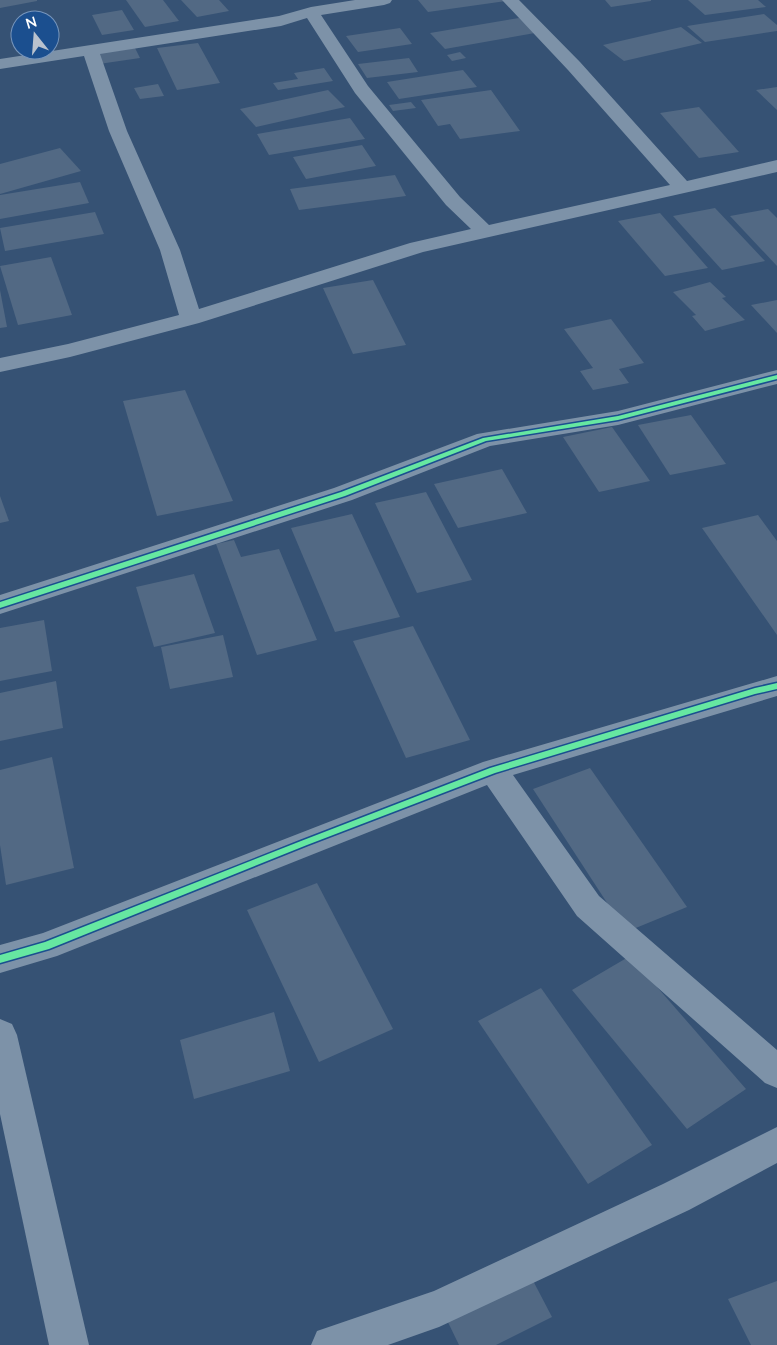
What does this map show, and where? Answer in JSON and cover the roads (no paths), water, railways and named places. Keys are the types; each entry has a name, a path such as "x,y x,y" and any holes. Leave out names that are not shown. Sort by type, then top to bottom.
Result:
{"street":[{"path":"0,64 281,21 311,12 384,0"},
{"path":"510,0 574,66 683,188"},
{"path":"311,12 361,89 453,201 484,231"},
{"path":"90,50 118,132 170,250 192,318"},
{"path":"0,365 70,350 192,318 417,246 777,166"},
{"path":"0,605 343,494 485,439 618,418 777,377"},
{"path":"0,959 46,946 493,770 754,691 777,686"},
{"path":"493,770 588,906 777,1072"},
{"path":"0,1035 69,1345"},
{"path":"331,1345 439,1308 676,1197 777,1144"}]}
